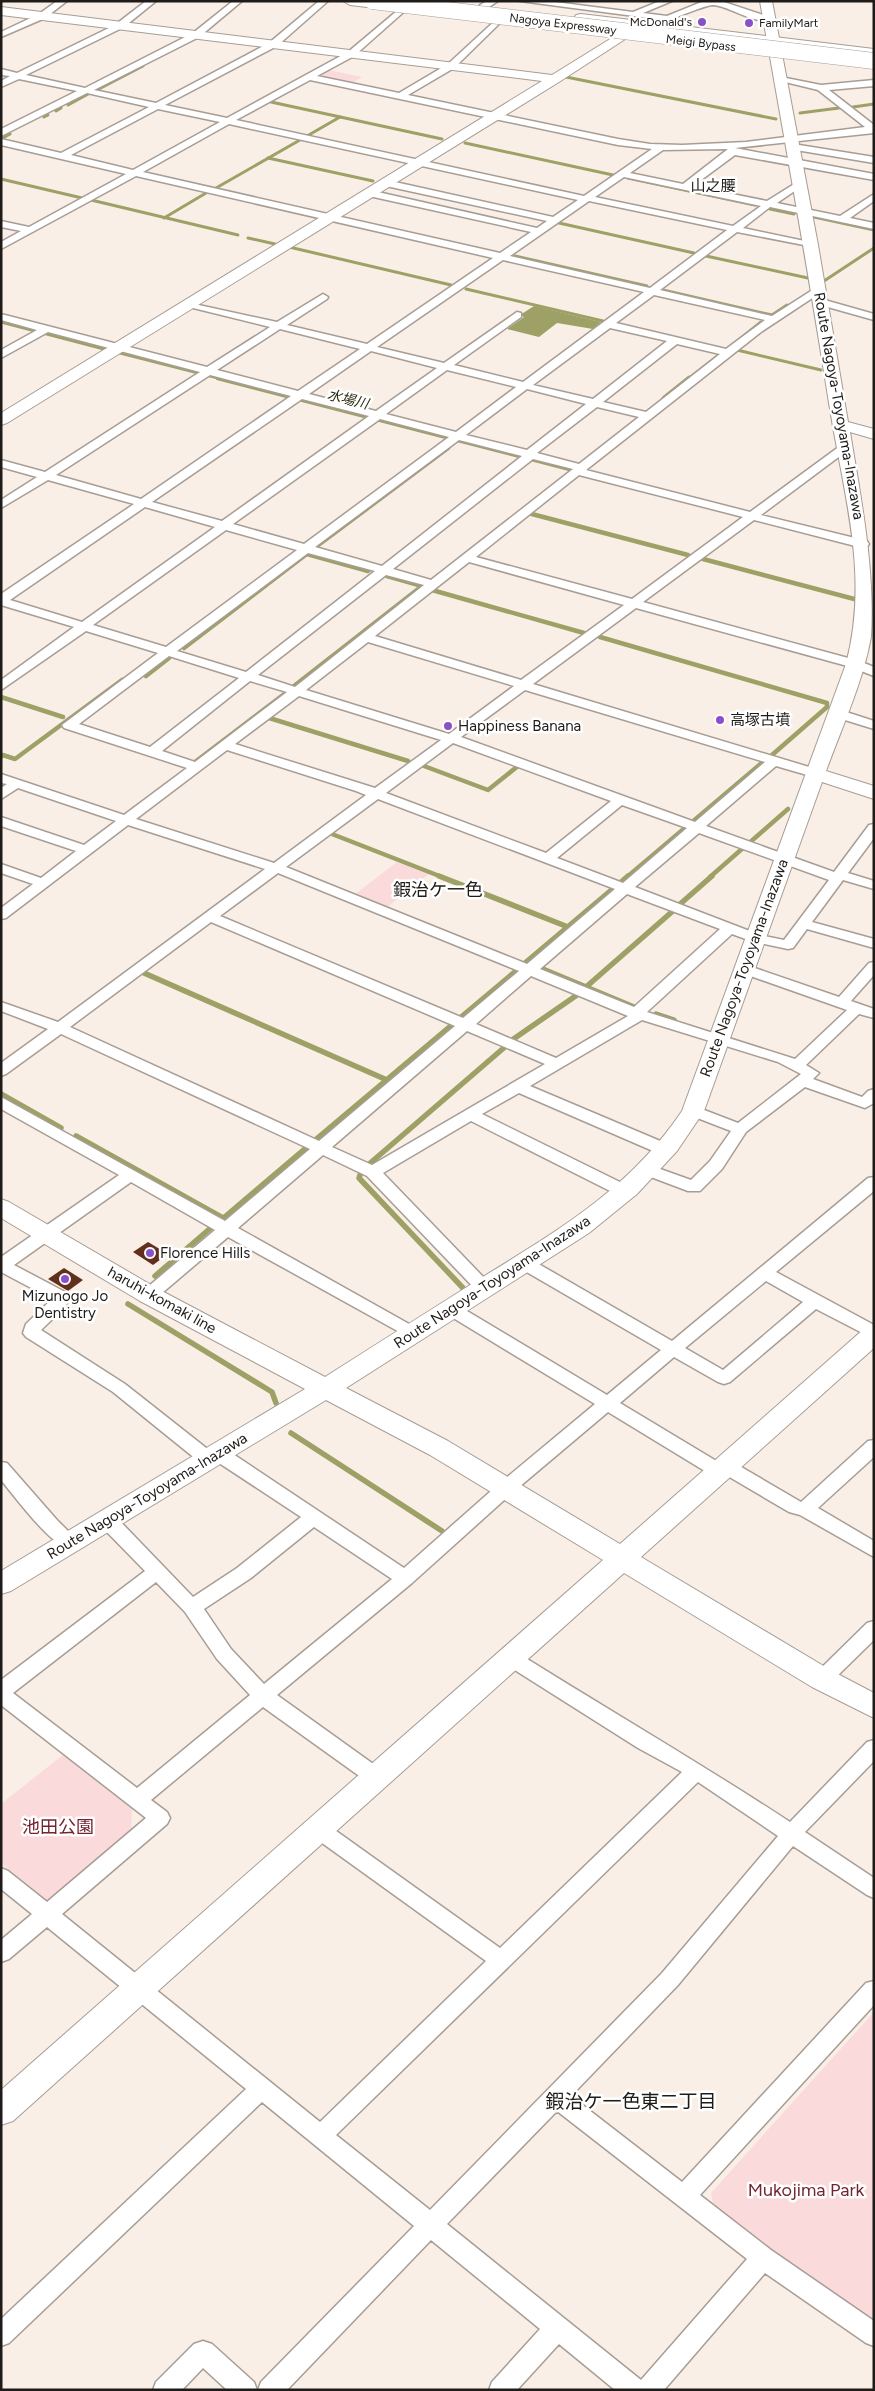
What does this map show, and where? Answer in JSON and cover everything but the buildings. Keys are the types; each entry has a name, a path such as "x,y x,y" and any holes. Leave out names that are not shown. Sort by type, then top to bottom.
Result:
{"highway":[{"name":"Meigi Bypass","path":"350,1 398,4 471,16 627,34 874,53"},
{"name":"Nagoya Expressway","path":"372,1 874,61"},
{"name":"Nagoya Expressway","path":"431,1 874,53"},
{"name":"Meigi Bypass","path":"438,1 489,4 649,26 706,40 775,46 874,61"}],"street":[{"path":"1,35 42,16 63,1"},
{"path":"1,84 120,25 152,1"},
{"path":"1,133 196,35 238,1"},
{"path":"62,156 274,44 324,1"},
{"path":"524,1 666,18"},
{"path":"602,1 634,13 668,1"},
{"name":"Route Nagoya-Toyoyama-Inazawa","path":"1,1584 326,1388 580,1227 626,1192 648,1170 666,1150 693,1111 855,664 862,637 865,614 869,545 844,448 811,245 766,1"},
{"path":"649,26 712,2 755,16 768,18"},
{"path":"1,246 351,54 398,4"},
{"path":"1,11 555,79"},
{"path":"400,96 450,66 499,19"},
{"path":"1,420 627,34"},
{"path":"1,72 586,199 811,245"},
{"path":"308,77 618,142 660,148 714,147 793,150 874,160"},
{"path":"781,80 821,88 874,82"},
{"path":"821,88 873,129"},
{"path":"714,147 734,152 793,150 873,129"},
{"path":"1,142 773,319"},
{"path":"1,600 660,148"},
{"path":"793,150 874,177"},
{"path":"685,187 734,152"},
{"path":"622,174 874,226"},
{"path":"386,183 555,220"},
{"path":"198,767 69,725 769,204 800,184"},
{"path":"368,193 538,231"},
{"path":"842,220 874,197"},
{"path":"1,224 30,230"},
{"path":"1,915 297,691 773,319 819,296 874,316"},
{"path":"1,505 323,297"},
{"path":"190,304 649,416"},
{"path":"1,686 517,316"},
{"path":"1,317 42,331 118,348 376,418 869,545"},
{"path":"608,324 729,353"},
{"path":"1,355 42,331"},
{"path":"152,752 675,340"},
{"path":"840,425 874,434"},
{"path":"1,1071 525,686 844,448"},
{"path":"1,463 433,584"},
{"path":"467,558 855,664 874,672"},
{"path":"1,600 453,739 783,860 838,877 874,885"},
{"path":"365,637 814,773 874,793"},
{"path":"836,713 874,725"},
{"path":"226,745 378,794 756,938 788,946 874,828"},
{"path":"150,1295 774,761"},
{"path":"1,778 277,868 638,1015 797,1065 811,1073 740,1129 716,1165 694,1187 648,1170"},
{"path":"1,795 18,783"},
{"path":"547,859 620,800"},
{"path":"1,821 86,850"},
{"path":"1,868 43,883"},
{"path":"211,917 558,1064"},
{"path":"804,924 874,944"},
{"path":"373,1172 638,1015 730,928"},
{"path":"842,1002 874,966"},
{"path":"744,969 874,1014"},
{"path":"1,1006 60,1028 373,1172 484,1288"},
{"path":"797,1065 857,1008"},
{"path":"803,1081 865,1103 874,1094"},
{"path":"518,1087 666,1150"},
{"path":"1,1102 412,1333"},
{"path":"693,1111 740,1129"},
{"path":"471,1115 626,1192"},
{"path":"130,1175 1,1265 61,1297 60,1302 32,1328 32,1334 119,1388 213,1456 314,1517 405,1578"},
{"path":"137,1800 405,1578 506,1488 874,1182"},
{"name":"haruhi-komaki line","path":"1,1207 150,1295 439,1448 822,1679 874,1707"},
{"path":"524,1263 724,1378 815,1301"},
{"path":"1,2111 874,1334 764,1273"},
{"path":"451,1309 607,1404 795,1507 805,1509 874,1550"},
{"path":"805,1509 874,1446"},
{"path":"1,1468 50,1525 70,1542"},
{"path":"192,1607 244,1573 314,1517"},
{"path":"107,1520 192,1607 224,1654 263,1696 376,1777"},
{"path":"1,1953 160,1818 1,1693 157,1572"},
{"path":"822,1679 874,1628"},
{"path":"509,1657 645,1742 697,1771 874,1889"},
{"path":"270,2390 670,1979 792,1833 874,1748"},
{"path":"321,2135 697,1771"},
{"path":"318,1829 502,1961"},
{"path":"1,1876 634,2390"},
{"path":"684,2196 874,1990"},
{"path":"1,2335 262,2088"},
{"path":"556,2096 763,2258 874,2335"},
{"path":"648,2390 763,2258"},
{"path":"501,2390 558,2328"},
{"path":"165,2390 203,2352 244,2390"}],"green space":[{"path":"329,70 362,77 350,84 318,76"},
{"path":"397,862 429,874 386,908 354,895"},
{"name":"池田公園","path":"63,1755 132,1809 131,1834 58,1897 47,1900 1,1863 1,1804"},
{"name":"Mukojima Park","path":"874,2012 874,2322 772,2251 713,2204 711,2193"}],"shaded area":[{"path":"534,306 601,322 593,329 557,323 539,337 507,329 524,317 520,315"}],"waterway":[{"path":"97,90 143,66"},
{"path":"566,77 776,119"},
{"path":"68,105 90,93"},
{"path":"271,102 442,139"},
{"path":"853,107 874,104"},
{"path":"56,111 61,108"},
{"path":"800,113 839,108"},
{"path":"44,117 48,115"},
{"path":"307,136 340,117"},
{"path":"1,139 10,134"},
{"path":"268,158 300,140"},
{"path":"465,143 613,175"},
{"path":"216,188 268,158"},
{"path":"268,158 373,181"},
{"path":"628,178 755,205"},
{"path":"1,179 82,198"},
{"path":"165,218 206,193"},
{"path":"91,200 165,218"},
{"path":"770,209 794,214"},
{"path":"814,217 874,230"},
{"path":"165,218 238,235"},
{"path":"559,223 694,253"},
{"path":"248,238 275,244"},
{"path":"289,247 451,285"},
{"path":"824,281 874,248"},
{"path":"515,256 647,286"},
{"path":"706,256 808,278"},
{"path":"466,289 603,321"},
{"path":"663,290 772,315 787,305"},
{"name":"水場川","path":"1,322 104,349"},
{"path":"735,343 761,322"},
{"path":"737,350 821,370"},
{"name":"水場川","path":"120,353 222,379"},
{"path":"688,379 719,355"},
{"name":"水場川","path":"218,378 570,469"},
{"path":"664,398 689,378"},
{"path":"317,546 448,448"},
{"path":"528,513 688,555"},
{"path":"184,648 308,553"},
{"path":"307,554 368,571"},
{"path":"703,559 858,600"},
{"path":"294,686 422,586 387,576"},
{"path":"432,590 584,633"},
{"path":"600,637 827,703 827,707 772,755"},
{"path":"146,676 169,658"},
{"path":"1,757 3,755 15,759 122,680"},
{"path":"195,762 287,692"},
{"path":"1,697 63,717"},
{"path":"266,717 408,761"},
{"path":"691,823 764,761"},
{"path":"424,766 488,790 518,766"},
{"path":"748,844 788,809"},
{"path":"627,877 686,827"},
{"path":"332,834 442,877"},
{"path":"710,877 743,848"},
{"path":"439,876 568,927"},
{"path":"620,883 628,876"},
{"path":"679,905 712,876"},
{"path":"568,927 615,887"},
{"path":"586,987 674,910"},
{"path":"525,963 568,927"},
{"path":"538,967 586,987"},
{"path":"460,1018 516,971"},
{"path":"144,973 387,1080"},
{"path":"586,987 634,1007"},
{"path":"512,1040 577,995"},
{"path":"656,1014 674,1020"},
{"path":"387,1080 453,1024"},
{"path":"368,1165 506,1046"},
{"path":"314,1141 387,1080"},
{"path":"1,1094 61,1128"},
{"path":"76,1136 223,1218"},
{"path":"220,1221 307,1147"},
{"path":"361,1172 359,1178 463,1288"},
{"path":"155,1276 213,1226"},
{"path":"128,1304 272,1392 276,1403"},
{"path":"291,1433 442,1531"}],"place":[{"name":"McDonald's","path":"702,22"},
{"name":"FamilyMart","path":"749,23"},
{"name":"高塚古墳","path":"720,720"},
{"name":"Happiness Banana","path":"448,726"},
{"name":"Florence Hills","path":"150,1253"},
{"name":"Mizunogo Jo Dentistry","path":"65,1279"}],"district":[{"name":"山之腰","path":"713,186"},
{"name":"鍜治ケ一色","path":"438,890"},
{"name":"鍜治ケ一色東二丁目","path":"631,2101"}]}
